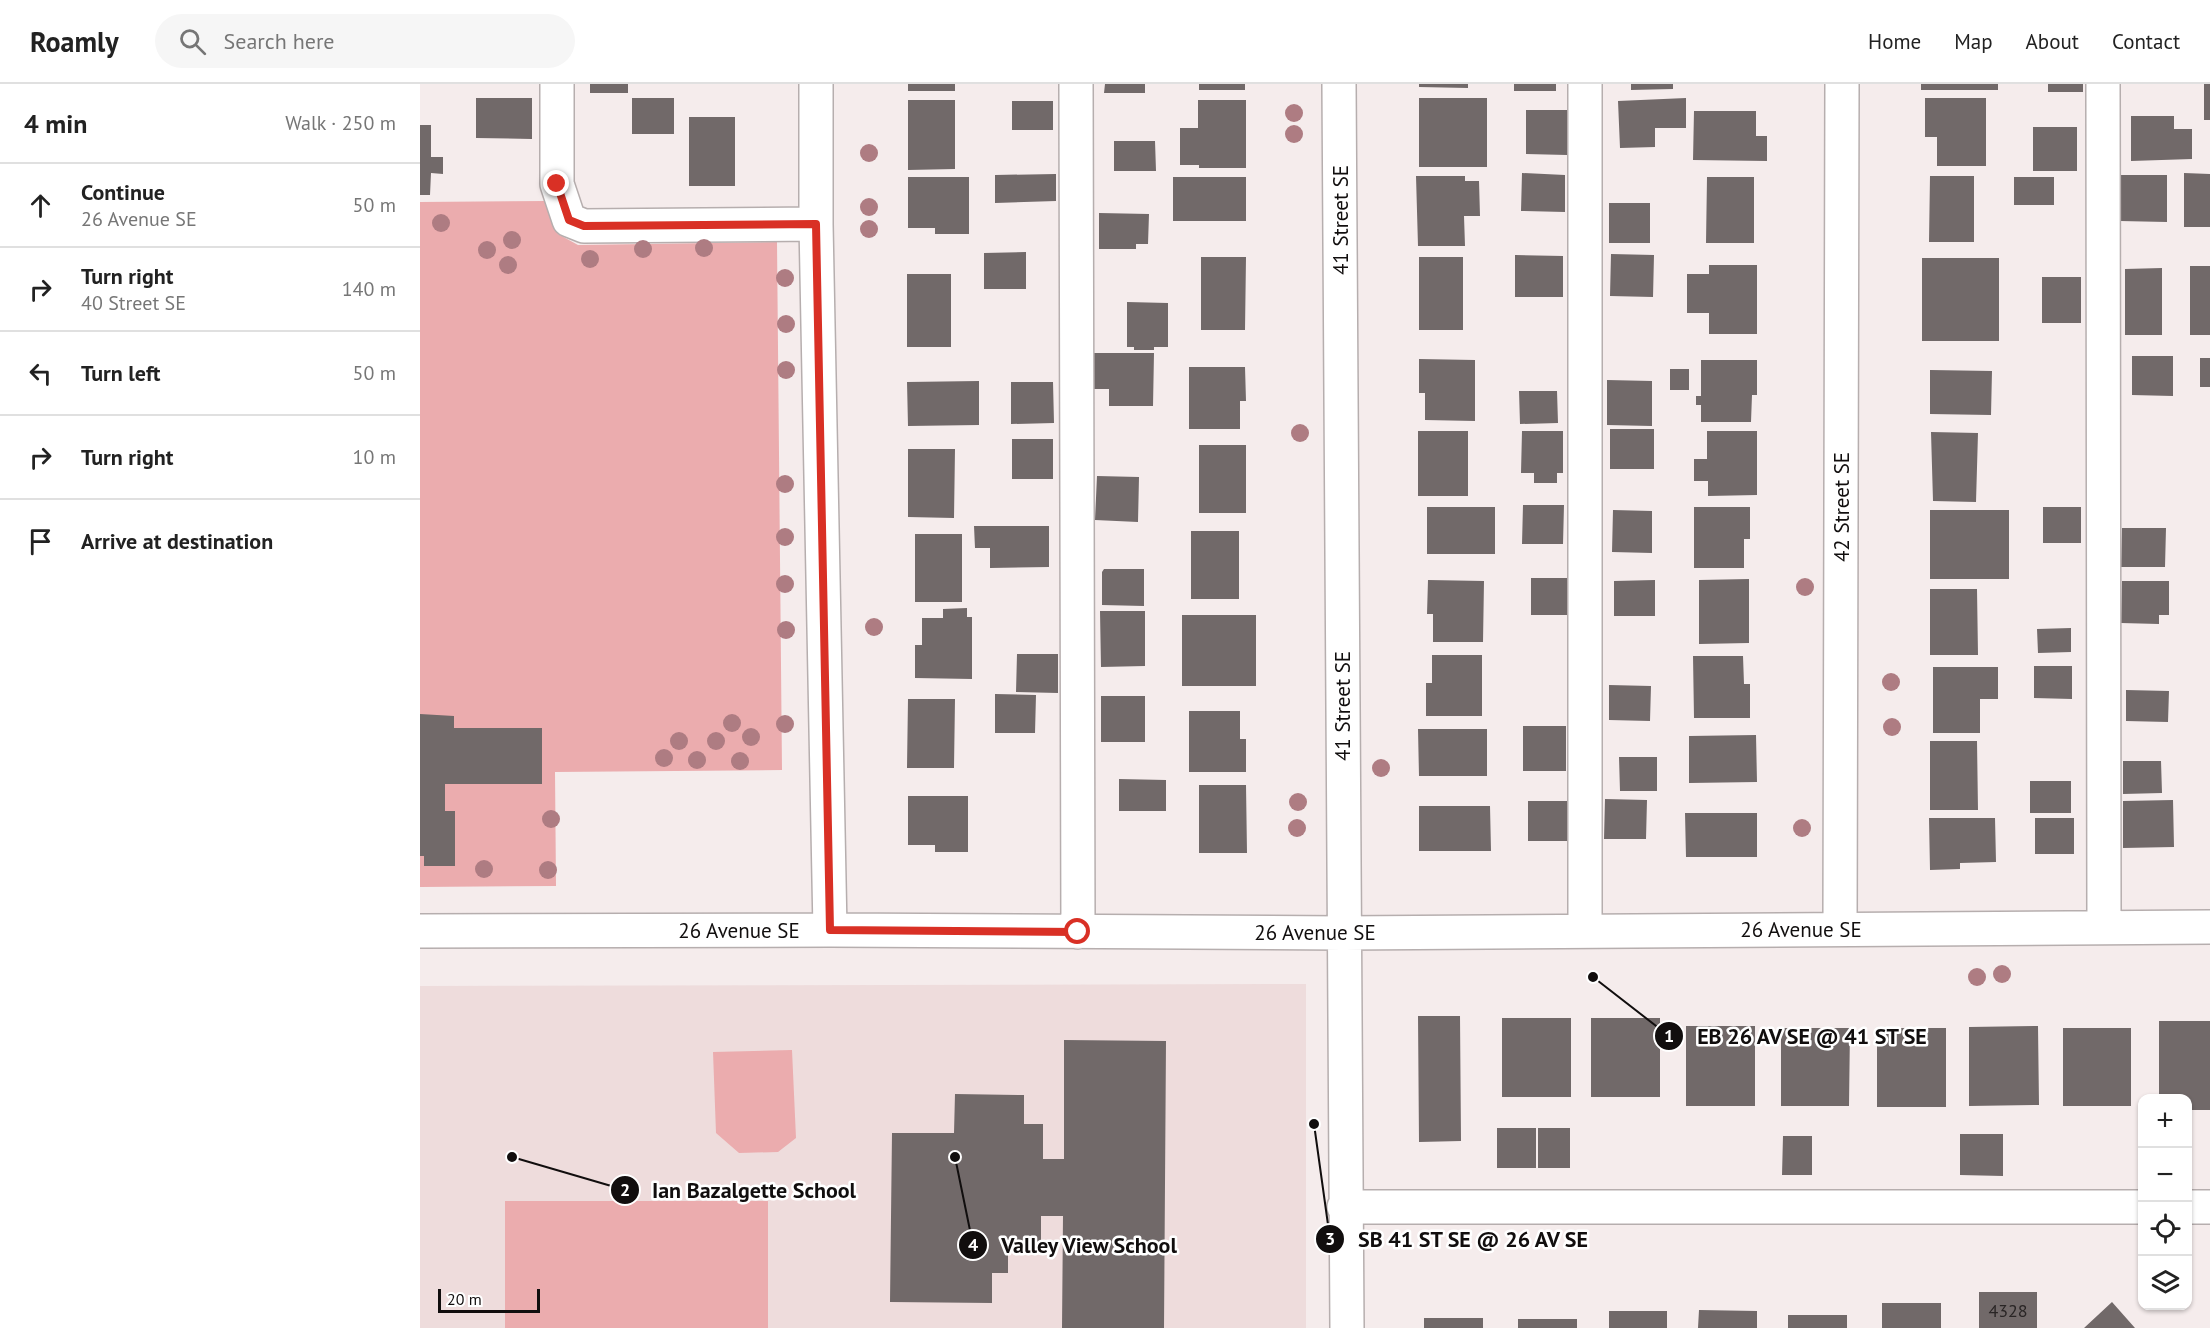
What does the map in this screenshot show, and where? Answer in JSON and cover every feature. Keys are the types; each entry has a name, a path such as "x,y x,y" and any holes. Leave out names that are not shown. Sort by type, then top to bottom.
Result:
{"street":[{"path":"557,84 557,184 569,220 584,226 816,224"},
{"path":"816,84 816,224 830,930"},
{"path":"1076,84 1078,932"},
{"name":"41 Street SE","path":"1339,84 1344,1207 1347,1328"},
{"path":"1585,84 1585,931"},
{"name":"42 Street SE","path":"1840,929 1842,84"},
{"path":"2103,84 2104,927"},
{"name":"26 Avenue SE","path":"420,931 830,930 1343,933 2210,927"},
{"path":"1344,1207 2138,1207"},
{"path":"2192,1207 2210,1207"}],"shaded area":[{"path":"547,201 558,234 578,245 777,242 782,770 555,772 556,886 420,887 420,202"},
{"path":"1306,984 1306,1328 420,1328 420,986"},
{"path":"792,1050 796,1138 778,1152 739,1153 716,1133 713,1052"},
{"path":"505,1201 768,1201 768,1328 505,1328"}],"building":[{"path":"590,84 628,84 628,93 590,93"},
{"path":"908,84 955,84 955,91 908,91"},
{"path":"1105,84 1145,84 1145,93 1104,93"},
{"path":"1199,84 1245,84 1245,90 1199,90"},
{"path":"1419,84 1468,84 1468,88 1419,87"},
{"path":"1514,84 1556,84 1556,91 1514,91"},
{"path":"1631,84 1673,84 1673,89 1631,90"},
{"path":"1921,84 1998,84 1998,90 1921,90"},
{"path":"2048,84 2083,84 2083,92 2048,92"},
{"path":"2204,84 2210,84 2210,120 2204,120"},
{"path":"476,98 532,98 532,139 476,138"},
{"path":"632,98 674,98 674,134 632,134"},
{"path":"1419,98 1487,98 1487,167 1419,167"},
{"path":"1686,98 1686,128 1655,128 1655,147 1620,148 1618,101"},
{"path":"1925,98 1986,98 1986,166 1937,166 1937,137 1925,137"},
{"path":"908,100 955,100 955,169 908,170"},
{"path":"1198,100 1246,100 1246,168 1199,168 1199,165 1180,165 1180,128 1198,128"},
{"path":"1012,101 1053,101 1053,130 1012,130"},
{"path":"1526,110 1567,110 1567,155 1526,154"},
{"path":"1694,111 1756,111 1756,136 1767,136 1767,161 1693,160"},
{"path":"2131,116 2174,116 2174,129 2192,129 2192,159 2131,161"},
{"path":"689,117 735,117 735,186 689,186"},
{"path":"420,125 431,125 431,157 443,157 443,174 431,173 430,195 420,195"},
{"path":"2033,127 2077,127 2077,171 2033,171"},
{"path":"1114,141 1155,141 1156,171 1114,171"},
{"path":"1522,173 1565,175 1565,212 1521,211"},
{"path":"2184,173 2210,174 2210,227 2184,227"},
{"path":"1056,174 1056,201 995,203 995,175"},
{"path":"2121,175 2167,175 2167,222 2120,221"},
{"path":"1416,176 1465,176 1465,181 1479,181 1480,216 1464,216 1465,246 1418,246"},
{"path":"1930,176 1974,176 1974,242 1929,242"},
{"path":"908,177 969,177 969,234 935,234 935,228 908,228"},
{"path":"1173,177 1246,177 1246,221 1173,221"},
{"path":"1707,177 1754,177 1754,243 1706,243"},
{"path":"2014,177 2054,177 2054,205 2014,205"},
{"path":"1609,203 1650,203 1650,243 1609,243"},
{"path":"1099,213 1149,214 1148,244 1136,244 1136,249 1099,249"},
{"path":"1026,252 1026,289 984,289 984,253"},
{"path":"1611,254 1654,255 1653,297 1610,296"},
{"path":"1515,255 1563,256 1563,297 1515,297"},
{"path":"1201,257 1246,257 1245,330 1201,330"},
{"path":"1419,257 1463,257 1463,330 1419,330"},
{"path":"1922,258 1999,258 1999,341 1922,341"},
{"path":"1709,265 1757,265 1757,334 1709,334 1709,313 1687,313 1687,274 1709,274"},
{"path":"2190,266 2210,266 2210,335 2190,335"},
{"path":"2162,268 2162,335 2125,335 2125,269"},
{"path":"907,274 951,274 951,347 907,347"},
{"path":"2042,277 2081,277 2081,323 2042,323"},
{"path":"1127,302 1168,303 1168,347 1134,350 1134,347 1127,347"},
{"path":"1091,353 1154,353 1153,406 1109,406 1109,389 1091,389"},
{"path":"2132,356 2173,356 2173,396 2132,395"},
{"path":"2200,358 2210,358 2210,387 2200,387"},
{"path":"1419,359 1475,360 1475,421 1425,420 1425,393 1419,393"},
{"path":"1701,360 1757,360 1757,395 1752,395 1751,422 1701,422 1701,405 1696,405 1696,396 1701,396"},
{"path":"1189,367 1245,367 1246,401 1240,401 1240,429 1189,429"},
{"path":"1670,369 1689,369 1689,390 1670,390"},
{"path":"1930,370 1992,371 1991,415 1930,414"},
{"path":"1607,380 1652,381 1652,426 1607,425"},
{"path":"979,381 979,425 908,426 907,382"},
{"path":"1011,382 1053,382 1054,423 1011,424"},
{"path":"1519,391 1557,391 1558,423 1520,424"},
{"path":"1610,429 1654,429 1654,469 1610,469"},
{"path":"1418,431 1468,431 1468,496 1418,496"},
{"path":"1522,431 1563,431 1563,473 1557,473 1557,483 1534,483 1534,473 1521,473"},
{"path":"1707,431 1757,431 1757,495 1708,496 1708,481 1694,481 1694,459 1707,459"},
{"path":"1931,432 1978,433 1976,502 1933,501"},
{"path":"1012,439 1053,439 1053,479 1012,479"},
{"path":"1199,445 1246,445 1246,513 1199,513"},
{"path":"908,449 955,449 954,518 908,517"},
{"path":"1097,476 1139,477 1138,522 1095,520"},
{"path":"1523,505 1564,505 1563,544 1522,544"},
{"path":"1427,507 1495,507 1495,554 1427,554"},
{"path":"1694,507 1750,507 1750,539 1744,539 1744,568 1694,568"},
{"path":"2043,507 2081,507 2081,543 2043,543"},
{"path":"1613,510 1652,511 1652,553 1612,552"},
{"path":"1930,510 2009,510 2009,579 1930,579"},
{"path":"974,526 1049,526 1049,567 990,568 990,548 975,548"},
{"path":"2122,528 2166,528 2165,567 2121,567"},
{"path":"1191,531 1239,531 1239,599 1191,599"},
{"path":"915,534 962,534 962,602 915,602"},
{"path":"1104,569 1144,569 1144,606 1102,605 1102,572"},
{"path":"1531,578 1570,578 1570,615 1531,615"},
{"path":"1749,579 1749,643 1699,644 1699,580"},
{"path":"1428,580 1484,581 1483,642 1433,642 1433,614 1427,614"},
{"path":"1655,580 1655,616 1614,616 1614,581"},
{"path":"2122,581 2169,581 2169,615 2159,615 2159,624 2121,623"},
{"path":"1930,589 1977,589 1978,655 1930,655"},
{"path":"967,608 967,617 972,617 972,679 915,678 915,645 922,645 922,618 943,618 943,609"},
{"path":"1100,611 1145,611 1145,666 1101,667"},
{"path":"1182,615 1256,615 1256,686 1182,686"},
{"path":"2071,628 2071,652 2038,653 2037,629"},
{"path":"1017,654 1058,654 1058,693 1016,692"},
{"path":"1432,655 1482,655 1482,716 1426,716 1426,683 1432,683"},
{"path":"1693,656 1743,656 1744,684 1750,684 1750,718 1694,718"},
{"path":"2034,666 2072,666 2072,699 2034,698"},
{"path":"1933,667 1998,667 1998,699 1980,699 1980,733 1933,733"},
{"path":"1609,685 1651,686 1650,721 1609,720"},
{"path":"2126,690 2169,691 2168,722 2126,721"},
{"path":"995,694 1036,695 1035,733 995,733"},
{"path":"1101,696 1145,696 1145,742 1101,742"},
{"path":"908,699 955,699 954,768 907,768"},
{"path":"1189,711 1240,711 1240,739 1246,739 1246,772 1189,772"},
{"path":"420,714 454,716 454,728 542,728 542,784 445,784 445,811 455,811 455,866 424,866 424,856 420,856"},
{"path":"1523,726 1566,726 1566,771 1523,771"},
{"path":"1418,729 1487,729 1487,776 1419,776"},
{"path":"1756,735 1757,782 1689,783 1689,736"},
{"path":"1930,741 1977,741 1978,810 1930,810"},
{"path":"1619,757 1657,757 1657,791 1620,791"},
{"path":"2123,761 2161,761 2162,793 2123,794"},
{"path":"1119,779 1166,780 1166,811 1119,811"},
{"path":"2030,781 2071,781 2071,813 2030,813"},
{"path":"1199,785 1246,785 1247,853 1199,853"},
{"path":"908,796 968,796 968,852 935,852 935,845 908,845"},
{"path":"1605,799 1647,800 1646,839 1604,839"},
{"path":"2173,800 2174,847 2123,848 2123,801"},
{"path":"1528,801 1571,801 1571,841 1528,841"},
{"path":"1419,806 1490,806 1491,851 1419,851"},
{"path":"1685,813 1757,813 1757,857 1686,857"},
{"path":"1929,818 1995,818 1996,862 1960,863 1960,869 1930,870"},
{"path":"2035,818 2074,818 2074,854 2035,854"},
{"path":"1418,1016 1460,1016 1461,1141 1419,1142"},
{"path":"1502,1018 1571,1018 1571,1097 1502,1097"},
{"path":"1591,1018 1660,1018 1660,1097 1591,1097"},
{"path":"2159,1021 2210,1021 2210,1110 2192,1110 2192,1094 2159,1094"},
{"path":"1686,1026 1755,1026 1755,1106 1686,1106"},
{"path":"2038,1026 2039,1105 1969,1106 1969,1027"},
{"path":"1781,1028 1850,1028 1849,1106 1781,1106"},
{"path":"1877,1028 1946,1028 1946,1107 1877,1107"},
{"path":"2063,1028 2131,1028 2131,1106 2063,1106"},
{"path":"1064,1040 1166,1041 1164,1328 1062,1328 1063,1216 1041,1216 1041,1250 1008,1250 1008,1273 992,1273 992,1303 890,1302 892,1133 954,1133 955,1094 1024,1095 1024,1124 1043,1124 1043,1159 1064,1159"},
{"path":"1497,1128 1536,1128 1536,1168 1497,1168"},
{"path":"1538,1128 1570,1128 1570,1168 1538,1168"},
{"path":"1960,1134 2003,1134 2003,1176 1960,1175"},
{"path":"1783,1136 1812,1136 1812,1175 1782,1175"},
{"path":"1979,1292 2037,1292 2037,1328 1979,1328"},
{"path":"2112,1302 2135,1328 2084,1328"},
{"path":"1882,1303 1941,1303 1941,1328 1882,1328"},
{"path":"1699,1310 1757,1311 1757,1328 1698,1328"},
{"path":"1609,1311 1667,1311 1667,1328 1609,1328"},
{"path":"1788,1315 1847,1315 1847,1328 1788,1328"},
{"path":"1424,1318 1483,1318 1483,1328 1424,1328"},
{"path":"1518,1319 1577,1319 1577,1328 1518,1328"}],"place":[{"name":"EB 26 AV SE @ 41 ST SE","path":"1593,977"},
{"name":"SB 41 ST SE @ 26 AV SE","path":"1314,1124"},
{"name":"Ian Bazalgette School","path":"512,1157"},
{"name":"Valley View School","path":"955,1157"}],"route":[{"path":"557,184 569,220 584,226 816,224 830,930 1078,932"}]}
